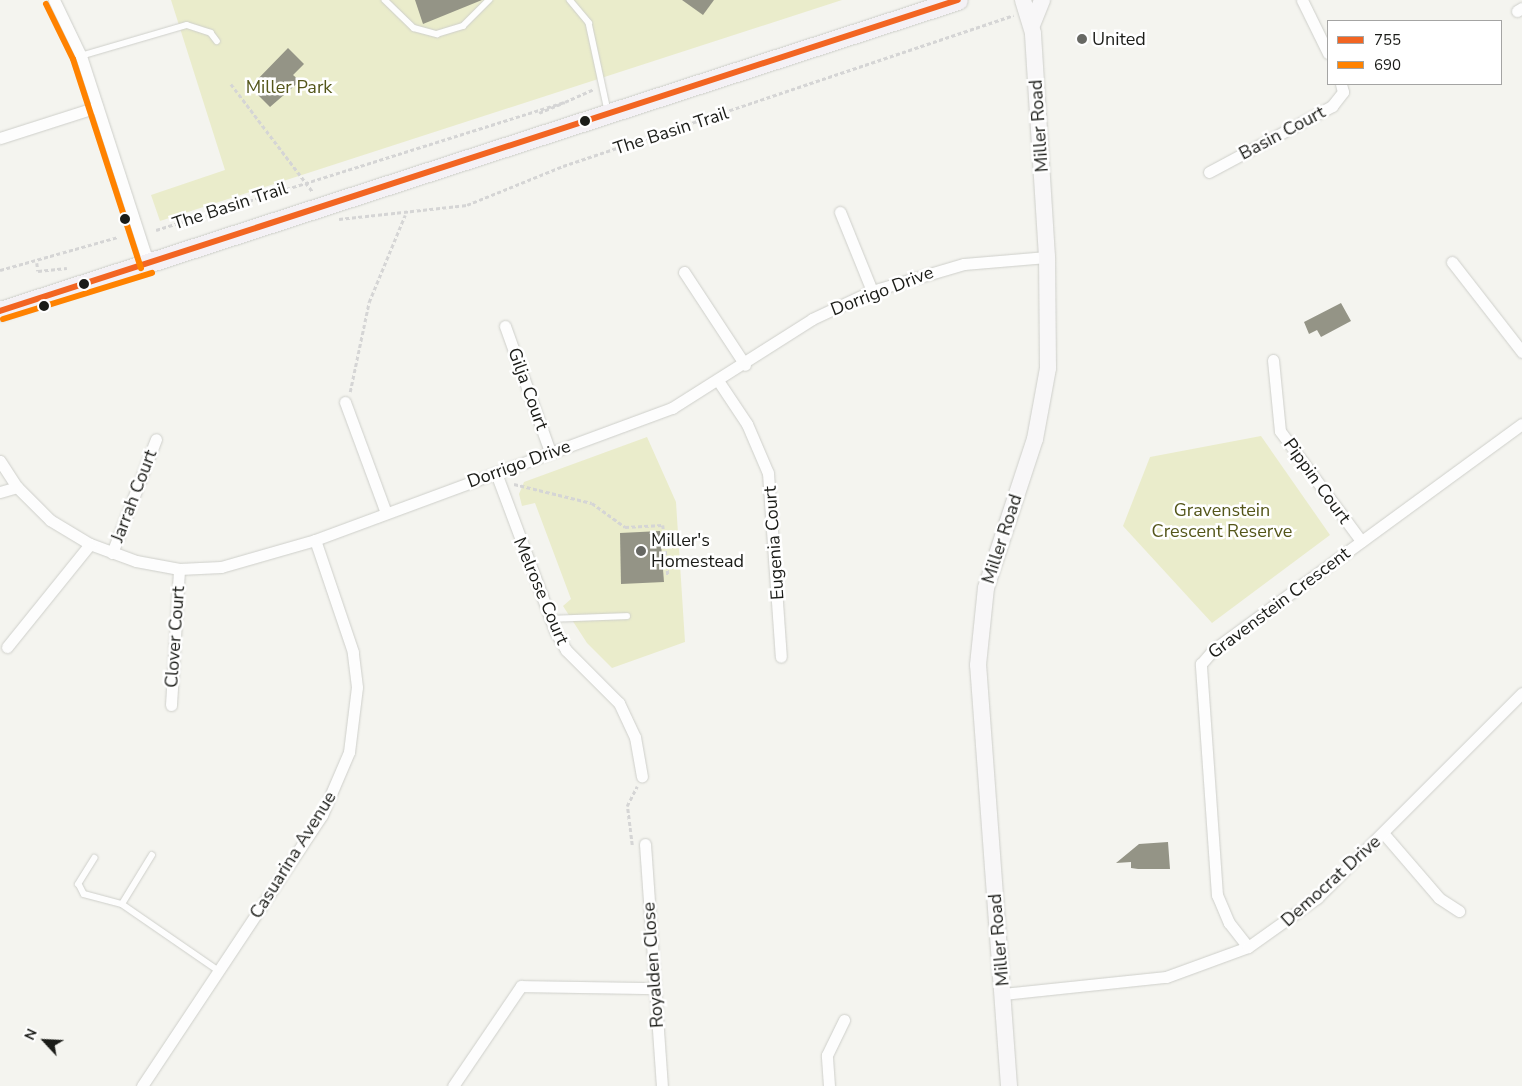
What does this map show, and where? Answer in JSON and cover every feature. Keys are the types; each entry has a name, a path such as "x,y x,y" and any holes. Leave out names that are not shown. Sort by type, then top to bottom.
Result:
{"main road":[{"path":"0,311 149,265 320,206 609,115 958,0"},
{"name":"Miller Road","path":"1010,1086 978,665 986,588 1043,403 1048,368 1047,257 1032,26 1023,0"},
{"name":"Miller Road","path":"1032,26 1042,0"}],"street":[{"path":"54,0 81,56 149,265"},
{"path":"1302,0 1327,51"},
{"name":"Basin Court","path":"1209,172 1332,106 1343,92 1341,85"},
{"path":"0,138 97,107"},
{"path":"840,212 872,290"},
{"name":"Dorrigo Drive","path":"0,461 17,487 50,520 90,544 112,553 179,569 221,567 315,540 672,408 719,382 812,319 872,290 964,264 1047,257"},
{"path":"1452,262 1522,352"},
{"path":"684,272 745,365"},
{"name":"Gilja Court","path":"504,326 550,452"},
{"name":"Pippin Court","path":"1273,360 1280,431 1361,541"},
{"name":"Eugenia Court","path":"719,382 747,424 768,473 781,657"},
{"path":"345,402 386,513"},
{"name":"Gravenstein Crescent","path":"1248,947 1229,922 1217,895 1201,664 1213,650 1522,424"},
{"name":"Jarrah Court","path":"112,553 156,439"},
{"name":"Melrose Court","path":"496,473 550,619 566,650 619,703 635,736 642,776"},
{"path":"0,492 17,487"},
{"name":"Casuarina Avenue","path":"142,1086 322,815 349,752 357,687 353,652 315,540"},
{"path":"6,647 90,544"},
{"name":"Clover Court","path":"171,705 179,569"},
{"name":"Democrat Drive","path":"1003,994 1138,982 1195,968 1248,947 1300,914 1384,834 1522,693"},
{"path":"1384,834 1439,898 1459,911"},
{"name":"Royalden Close","path":"645,844 662,1086"},
{"path":"453,1086 521,986 654,988"},
{"path":"829,1086 827,1055 844,1020"}],"lane":[{"path":"385,0 414,28 437,34 463,26 489,0"},
{"path":"570,0 589,23 609,115"},
{"path":"81,56 187,25 211,33 217,41"},
{"path":"550,619 627,616"},
{"path":"122,904 152,855"},
{"path":"95,858 81,878 80,889 89,897 122,904 218,971"}],"path":[{"name":"The Basin Trail","path":"331,222 405,215 467,205 563,166 1014,14"},
{"path":"231,84 304,183"},
{"path":"539,113 603,85"},
{"name":"The Basin Trail","path":"156,230 565,102"},
{"path":"345,402 354,385 369,302 405,215"},
{"path":"0,270 36,263 118,237"},
{"path":"36,263 38,271 67,268"},
{"path":"514,484 592,503 625,526 663,525 668,575"},
{"path":"631,845 627,806 642,776"}],"green space":[{"name":"Miller Park","path":"171,0 842,0 160,221 151,195 225,170"},
{"name":"Gravenstein Crescent Reserve","path":"1261,436 1330,535 1212,623 1123,526 1150,457"},
{"path":"647,437 676,502 685,642 612,668 587,643 563,606 571,599 535,503 522,506 519,494 524,482"}],"building":[{"path":"415,0 482,0 423,24"},
{"path":"682,0 714,0 703,15"},
{"path":"288,48 304,64 293,75 300,81 270,107 250,87"},
{"path":"1341,303 1351,321 1321,337 1317,330 1309,334 1304,322"},
{"name":"Miller's Homestead","path":"660,531 664,582 621,584 620,533"},
{"path":"1168,842 1170,869 1138,869 1131,868 1131,862 1116,863 1139,844"}],"transit line":[{"name":"755","path":"0,311 958,0"},
{"name":"690","path":"46,4 73,59 141,268"},
{"name":"690","path":"3,319 152,273"}],"place":[{"name":"United","path":"1082,39"},
{"name":"Miller's Homestead","path":"641,551"}]}
